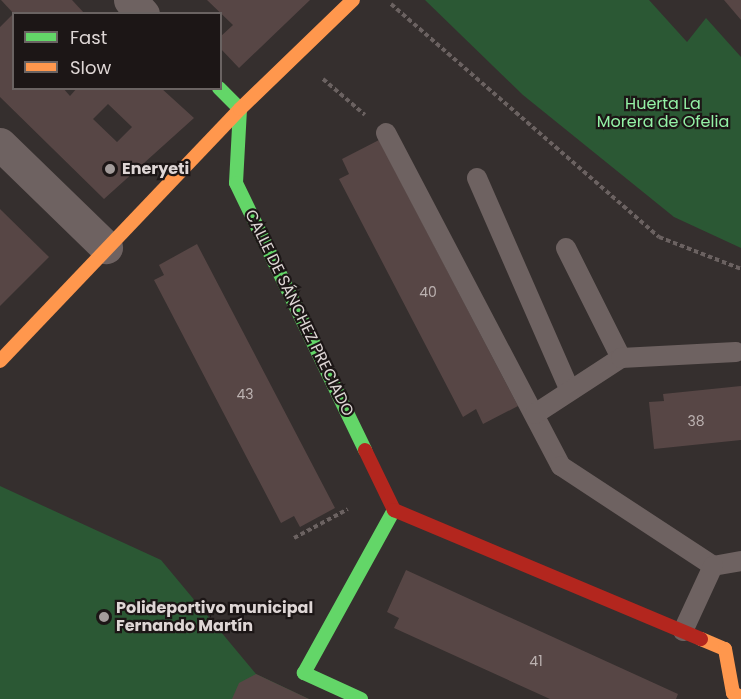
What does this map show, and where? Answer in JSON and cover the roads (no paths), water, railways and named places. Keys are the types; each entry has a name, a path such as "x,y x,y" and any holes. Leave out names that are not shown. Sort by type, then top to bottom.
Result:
{"street":[{"path":"130,0 141,12"},
{"path":"0,361 106,247 240,109 353,0"},
{"path":"221,90 240,109"},
{"name":"CALLE DE SÁNCHEZ PRECIADO","path":"240,109 236,183 394,510"},
{"path":"0,144 106,247"},
{"path":"361,699 304,673 394,510 683,632 733,646 733,693 741,697"}],"lane":[{"path":"386,133 561,466 712,566 741,561"},
{"path":"477,178 570,391"},
{"path":"566,248 621,358"},
{"path":"534,414 621,358 736,352"},
{"path":"683,632 712,566"}],"place":[{"name":"Eneryeti","path":"110,169"},
{"name":"Polideportivo municipal Fernando Martín","path":"104,617"}],"park label":[{"name":"Huerta La Morera de Ofelia","path":"663,113"}]}
